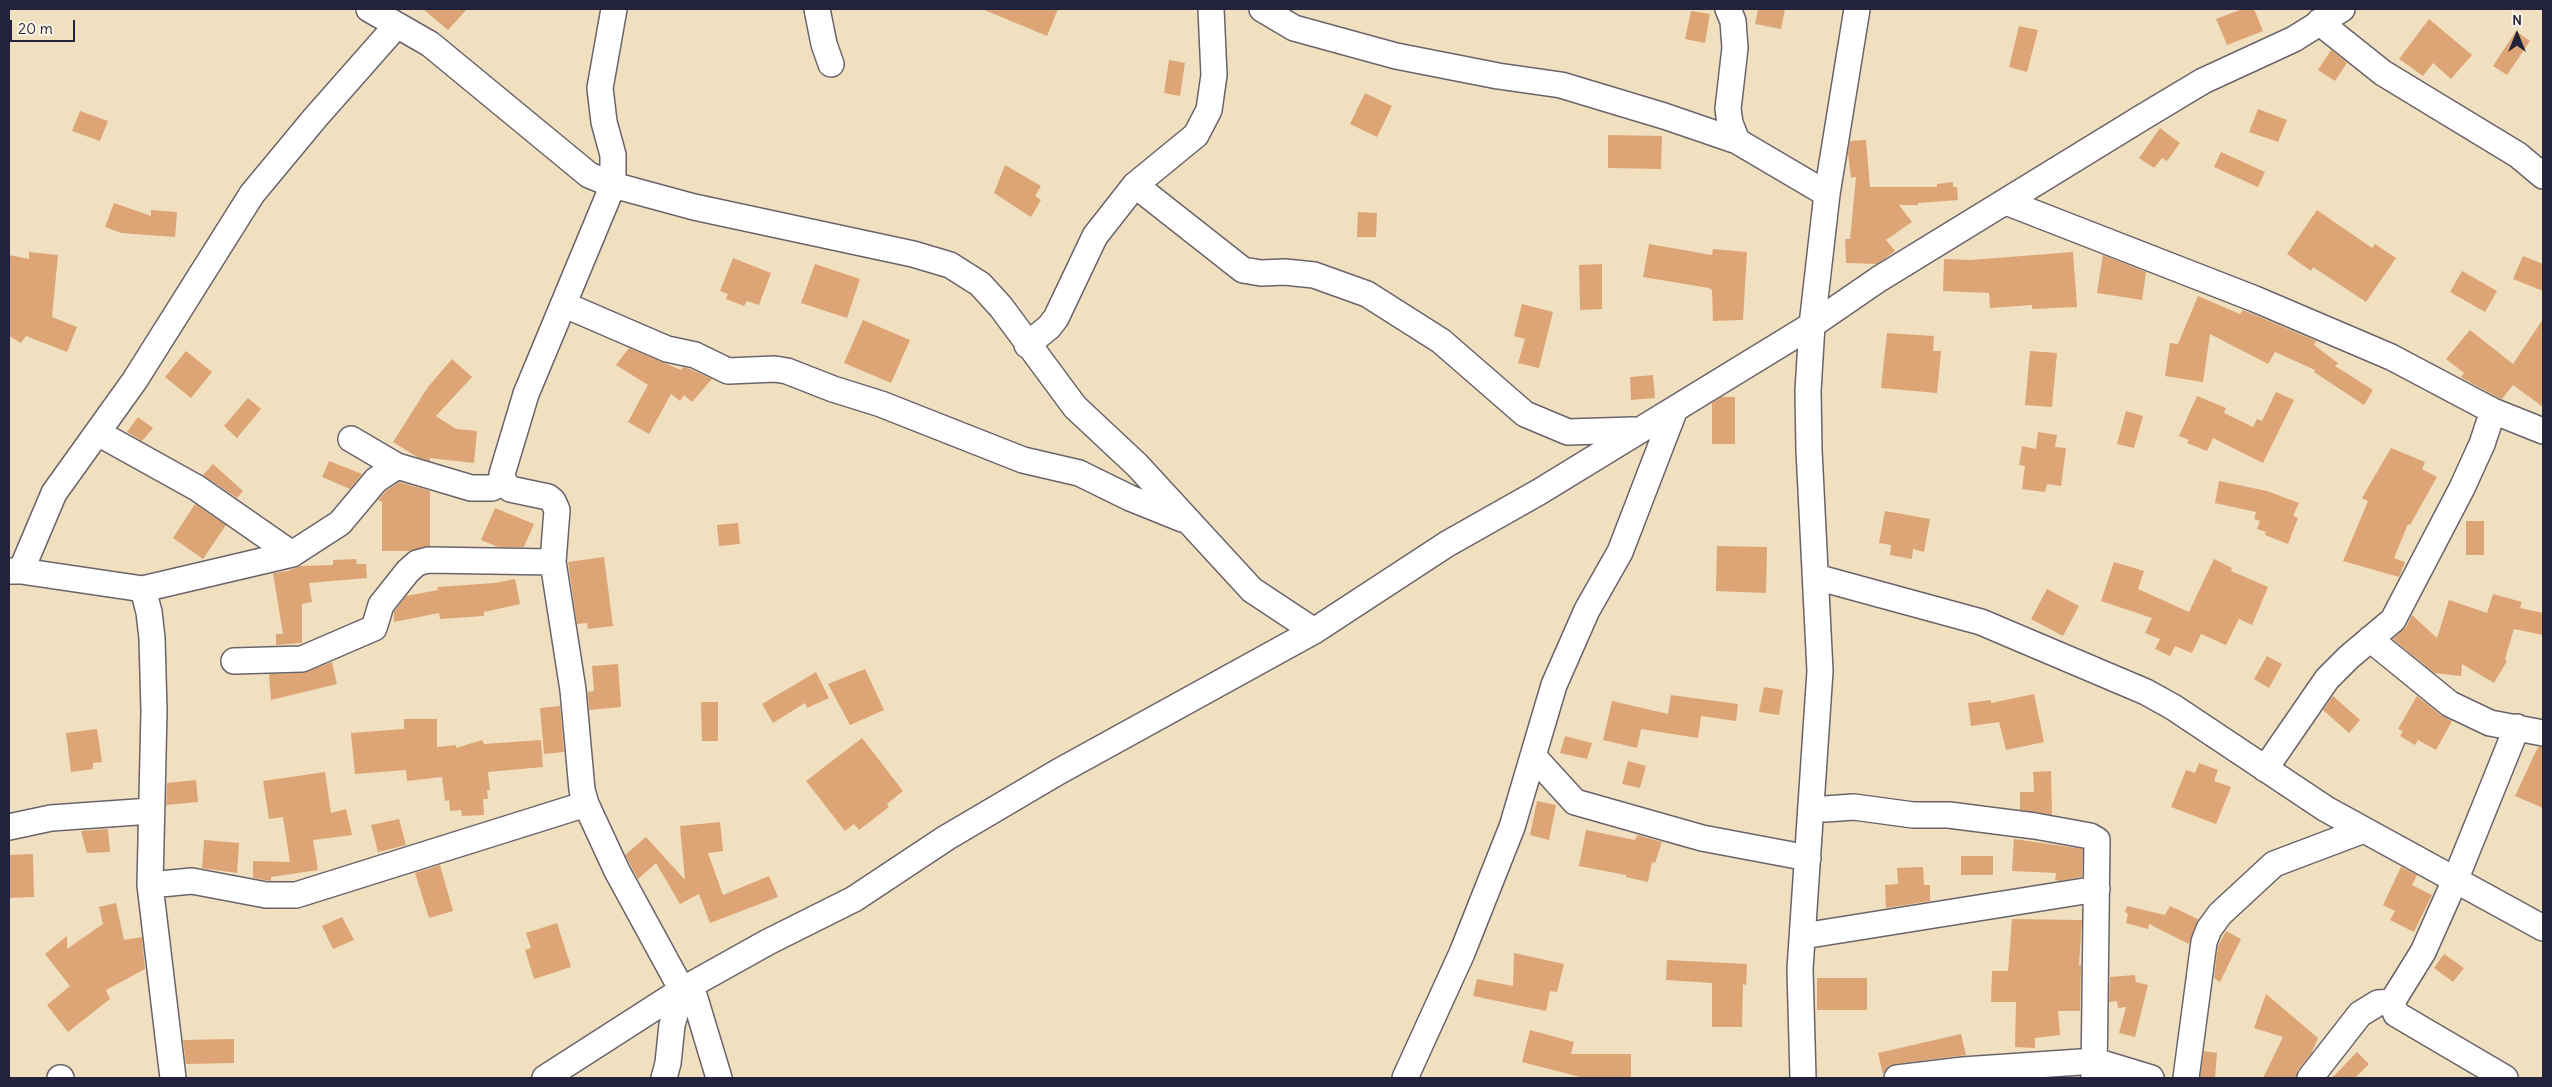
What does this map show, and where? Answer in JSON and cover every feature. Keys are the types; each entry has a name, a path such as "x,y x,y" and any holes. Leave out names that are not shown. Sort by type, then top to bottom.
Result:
{"street":[{"path":"369,9 430,44 589,175 613,185 694,207 913,254 950,265 980,284 1001,307 1027,345 1075,407 1137,465 1252,590 1314,632"},
{"path":"614,9 600,88 604,122 612,155 613,185 526,394 502,474 504,482 510,489 548,497 553,501 557,510 553,562 573,690 582,790 586,804 617,871 686,988 719,1078"},
{"path":"817,9 824,44 831,64"},
{"path":"1027,345 1049,328 1056,318 1095,236 1135,186 1196,135 1209,110 1214,75 1211,9"},
{"path":"1262,9 1294,28 1396,56 1561,86 1664,116 1737,141 1827,194"},
{"path":"1728,9 1733,21 1735,48 1728,110 1730,123 1737,141"},
{"path":"1803,1078 1800,969 1820,670 1809,450 1808,391 1812,325 1827,194 1857,9"},
{"path":"545,1078 686,988 768,942 854,899 946,838 1058,772 1314,632 1447,544 1539,492 1638,429 1675,409 1812,325 1879,279 2203,81 2294,39 2342,9"},
{"path":"2319,22 2383,72 2518,155 2543,176"},
{"path":"396,24 252,194 135,380 54,494 15,571 143,589 292,554 340,523 376,480 397,466"},
{"path":"1135,186 1243,270 1261,273 1285,272 1314,275 1367,294 1441,341 1525,414 1568,432 1596,433 1638,429"},
{"path":"2006,202 2255,300 2382,353 2492,411 2543,431"},
{"path":"564,304 667,349 695,355 728,371 775,369 787,371 833,390 881,404 1023,460 1079,473 1130,498 1188,521"},
{"path":"1405,1078 1462,953 1508,836 1554,684 1587,610 1620,552 1675,409"},
{"path":"2265,770 2327,679 2393,620 2462,488 2482,444 2492,411"},
{"path":"98,433 197,488 292,554"},
{"path":"351,439 397,466 471,488 492,488 504,482"},
{"path":"234,661 302,659 374,628 381,605 408,571 417,563 428,560 553,562"},
{"path":"1816,577 1981,622 2146,692 2173,707 2326,809 2456,878 2543,928"},
{"path":"143,589 149,612 152,638 154,711 150,885 173,1078"},
{"path":"2370,639 2450,704 2490,722 2543,733"},
{"path":"2392,1002 2423,952 2456,878 2516,727"},
{"path":"1533,756 1575,802 1702,838 1808,858"},
{"path":"150,885 192,881 266,895 296,895 586,804"},
{"path":"1825,809 1854,808 1913,815 1949,815 2090,836 2097,840 2094,944 2094,1069"},
{"path":"9,827 51,818 151,811"},
{"path":"2186,1078 2204,942 2209,929 2220,914 2274,864 2364,830"},
{"path":"1802,936 2097,889"},
{"path":"664,1078 668,1064 672,1026 686,988"},
{"path":"2310,1078 2360,1014 2378,1003 2392,1002"},
{"path":"2392,1002 2396,1014 2505,1078"},
{"path":"1898,1078 1963,1070 2094,1069 2151,1078"}],"building":[{"path":"423,9 467,9 448,30"},
{"path":"982,9 1058,9 1047,36"},
{"path":"1758,9 1785,9 1781,29 1755,24"},
{"path":"2242,9 2254,9 2263,31 2227,45 2216,19"},
{"path":"1691,11 1710,14 1705,43 1685,39"},
{"path":"2429,19 2472,55 2451,79 2433,63 2423,76 2399,59"},
{"path":"2019,26 2038,30 2027,72 2009,67"},
{"path":"2516,31 2530,41 2507,75 2493,66"},
{"path":"2331,50 2347,63 2335,81 2318,70"},
{"path":"1169,60 1185,63 1180,96 1164,93"},
{"path":"1365,93 1392,106 1377,137 1350,124"},
{"path":"2258,109 2287,120 2278,142 2249,132"},
{"path":"80,111 108,121 100,141 72,131"},
{"path":"2160,128 2180,143 2167,161 2162,158 2154,168 2139,158"},
{"path":"1608,135 1662,136 1661,169 1608,168"},
{"path":"1866,140 1870,187 1937,187 1937,184 1953,182 1953,187 1957,187 1958,200 1918,203 1918,205 1899,205 1912,222 1886,240 1895,251 1877,264 1846,263 1845,239 1850,239 1856,177 1851,178 1848,153 1850,141"},
{"path":"2221,152 2265,172 2258,187 2214,167"},
{"path":"1005,165 1041,186 1035,196 1041,200 1031,217 994,193"},
{"path":"114,203 151,216 151,210 177,212 175,237 121,233 105,227"},
{"path":"2317,210 2372,248 2375,244 2396,258 2366,302 2313,267 2311,271 2287,254"},
{"path":"1358,212 1377,213 1376,237 1357,237"},
{"path":"1649,244 1712,255 1713,249 1747,252 1743,320 1713,321 1712,290 1709,288 1643,277"},
{"path":"29,252 58,255 52,317 77,327 67,352 26,336 21,343 9,336 9,255 29,259"},
{"path":"2073,252 2077,307 2032,309 2032,305 1990,308 1989,293 1943,291 1944,259 1970,260"},
{"path":"2103,255 2146,272 2142,300 2097,293"},
{"path":"2523,256 2543,264 2543,291 2513,279"},
{"path":"733,258 771,273 759,305 747,301 744,306 726,299 728,294 720,291"},
{"path":"815,264 860,279 847,318 801,303"},
{"path":"1602,264 1602,309 1580,310 1579,265"},
{"path":"2462,271 2497,291 2485,312 2450,292"},
{"path":"2198,296 2240,314 2243,310 2316,341 2314,345 2338,363 2335,366 2373,390 2364,405 2314,372 2315,370 2275,352 2268,364 2210,334 2203,382 2165,376 2170,343 2178,344"},
{"path":"1522,304 1553,312 1539,368 1518,363 1525,339 1514,336"},
{"path":"2543,319 2543,407 2513,385 2502,399 2499,398 2461,377 2464,373 2446,359 2470,330 2513,364"},
{"path":"863,320 910,340 891,383 844,363"},
{"path":"1887,333 1934,336 1933,351 1941,351 1937,393 1881,388"},
{"path":"629,348 681,370 683,367 690,369 712,379 692,402 684,395 680,401 671,394 649,434 628,422 648,385 616,365"},
{"path":"186,351 212,372 191,398 165,377"},
{"path":"2030,351 2057,353 2052,407 2025,405"},
{"path":"452,359 472,377 436,416 456,429 477,431 474,463 430,458 430,461 419,458 393,442 428,387"},
{"path":"1653,375 1655,398 1631,400 1630,377"},
{"path":"2276,392 2294,400 2263,463 2213,438 2207,451 2187,443 2189,440 2179,436 2197,396 2226,408 2224,413 2253,427 2257,419 2262,421"},
{"path":"1721,397 1735,397 1735,444 1712,444 1712,403"},
{"path":"248,398 261,409 237,438 224,426"},
{"path":"2126,411 2143,416 2134,448 2117,444"},
{"path":"138,417 153,428 142,441 127,432"},
{"path":"2038,432 2057,435 2055,447 2066,448 2061,486 2047,484 2045,492 2022,489 2025,466 2019,465 2022,446 2036,449"},
{"path":"2391,448 2425,462 2422,469 2437,477 2410,525 2408,524 2394,558 2405,562 2399,577 2343,561 2368,501 2362,498"},
{"path":"329,461 362,474 350,489 322,477"},
{"path":"213,464 243,491 237,498 203,475"},
{"path":"2219,481 2267,491 2299,503 2293,516 2298,518 2288,544 2265,535 2266,532 2257,529 2260,521 2254,519 2256,512 2215,503"},
{"path":"399,482 430,491 430,546 410,551 382,551 382,502 378,500 386,491"},
{"path":"195,504 226,525 203,559 173,538"},
{"path":"495,508 534,524 524,547 498,547 481,540"},
{"path":"1885,511 1930,519 1924,552 1913,549 1912,559 1890,555 1891,545 1879,543"},
{"path":"2466,521 2484,521 2484,555 2466,555"},
{"path":"738,523 740,544 719,546 717,525"},
{"path":"1717,546 1767,547 1766,593 1716,591"},
{"path":"604,557 613,626 588,629 587,623 577,624 568,562"},
{"path":"356,559 357,564 366,564 367,578 309,583 312,602 302,604 302,643 276,645 276,634 283,634 273,573 288,571 300,566 333,565 333,560"},
{"path":"2214,559 2232,568 2231,571 2268,587 2252,625 2239,619 2226,645 2201,634 2192,653 2175,646 2170,656 2155,649 2160,639 2145,633 2152,618 2101,601 2114,562 2144,571 2138,589 2189,612"},
{"path":"515,579 520,604 484,612 484,616 440,619 439,613 394,622 394,612 406,596 438,590 437,587 495,583"},
{"path":"2047,589 2079,606 2063,636 2031,619"},
{"path":"2493,594 2522,602 2520,608 2543,613 2543,635 2514,629 2505,659 2507,661 2494,683 2462,664 2461,676 2434,673 2393,639 2406,627 2412,615 2437,638 2449,600 2487,613"},
{"path":"2267,656 2282,664 2269,688 2254,679"},
{"path":"332,662 337,684 271,700 269,674 303,673"},
{"path":"618,664 621,707 589,710 588,692 594,691 592,666"},
{"path":"865,669 884,710 850,725 828,684"},
{"path":"816,672 829,698 807,708 805,703 773,723 762,704"},
{"path":"1764,687 1783,690 1779,715 1759,712"},
{"path":"2034,694 2044,742 2006,750 1999,722 1971,726 1968,703 1991,700 1991,703"},
{"path":"1671,695 1738,704 1736,721 1701,716 1698,738 1641,729 1637,748 1603,740 1612,701 1668,714"},
{"path":"2333,696 2360,720 2349,733 2323,710"},
{"path":"2417,696 2441,715 2452,721 2436,750 2418,740 2415,745 2400,736 2403,731 2398,729"},
{"path":"701,702 718,702 718,741 702,741"},
{"path":"560,706 564,752 544,754 540,708"},
{"path":"404,719 437,719 437,747 456,745 456,748 482,740 484,744 541,740 543,767 488,772 490,790 487,790 488,799 483,799 484,815 462,816 461,810 450,811 449,800 445,801 442,777 407,781 406,770 355,774 351,733 404,729"},
{"path":"97,729 102,762 93,763 93,769 71,772 66,733"},
{"path":"1565,736 1592,743 1587,759 1560,753"},
{"path":"862,738 903,791 887,804 889,807 859,830 854,824 845,831 806,781"},
{"path":"2538,747 2543,747 2543,808 2515,796"},
{"path":"1628,761 1646,766 1640,788 1622,784"},
{"path":"2199,763 2218,770 2214,781 2231,787 2216,824 2171,807 2186,770 2195,773"},
{"path":"2051,771 2052,815 2020,810 2020,792 2034,792 2033,772"},
{"path":"325,772 331,813 346,809 352,835 313,840 318,870 271,877 271,881 253,878 253,861 290,862 283,817 269,819 263,781"},
{"path":"196,780 198,802 166,805 167,783"},
{"path":"1537,801 1556,805 1549,840 1530,835"},
{"path":"399,819 406,845 378,852 371,825"},
{"path":"720,822 723,851 708,853 723,895 769,876 778,897 710,923 699,894 680,904 656,863 638,879 625,855 646,837 685,880 680,826"},
{"path":"108,829 110,852 87,853 81,831"},
{"path":"1586,830 1635,840 1637,835 1662,842 1655,863 1652,862 1648,882 1626,877 1626,875 1579,866"},
{"path":"2014,839 2083,849 2082,877 2059,881 2055,880 2056,873 2012,871"},
{"path":"204,840 239,843 237,873 202,868"},
{"path":"33,854 34,897 9,898 9,855"},
{"path":"1961,856 1993,856 1993,875 1961,875"},
{"path":"440,865 453,911 429,918 415,873"},
{"path":"1923,867 1924,885 1930,885 1930,901 1886,908 1885,885 1898,884 1897,868"},
{"path":"2401,867 2417,875 2412,885 2432,895 2414,932 2390,920 2395,911 2383,905"},
{"path":"116,903 124,940 142,937 145,969 106,990 110,999 68,1032 47,1005 70,986 45,954 67,936 67,949 103,924 99,907"},
{"path":"2127,906 2165,915 2170,906 2198,919 2189,944 2149,924 2148,929 2126,923 2128,914 2125,912"},
{"path":"342,917 354,940 333,949 322,926"},
{"path":"2012,919 2082,920 2079,965 2081,965 2080,1011 2058,1011 2060,1035 2035,1038 2035,1048 2015,1047 2016,1002 1991,1002 1992,971 2008,971"},
{"path":"557,923 571,967 534,979 525,950 531,948 526,933"},
{"path":"2226,931 2241,939 2220,982 2214,978 2218,946"},
{"path":"1514,953 1564,964 1557,992 1550,991 1546,1011 1473,996 1477,979 1513,986"},
{"path":"2444,954 2464,968 2453,982 2434,968"},
{"path":"1667,960 1747,964 1746,985 1743,984 1742,1027 1712,1027 1712,983 1666,980"},
{"path":"2135,975 2136,982 2148,985 2135,1037 2119,1033 2126,1007 2118,1008 2117,1001 2109,1002 2110,977"},
{"path":"1817,978 1867,978 1867,1010 1817,1010"},
{"path":"2266,994 2318,1038 2311,1054 2298,1070 2296,1078 2263,1078 2283,1037 2254,1028"},
{"path":"1530,1030 1574,1042 1571,1054 1631,1054 1631,1078 1584,1078 1522,1062"},
{"path":"1961,1034 1966,1055 1895,1064 1888,1067 1883,1074 1878,1053"},
{"path":"234,1039 234,1063 186,1064 183,1040"},
{"path":"2204,1051 2217,1053 2215,1078 2200,1078"},
{"path":"2357,1052 2369,1064 2355,1078 2332,1078"}]}
